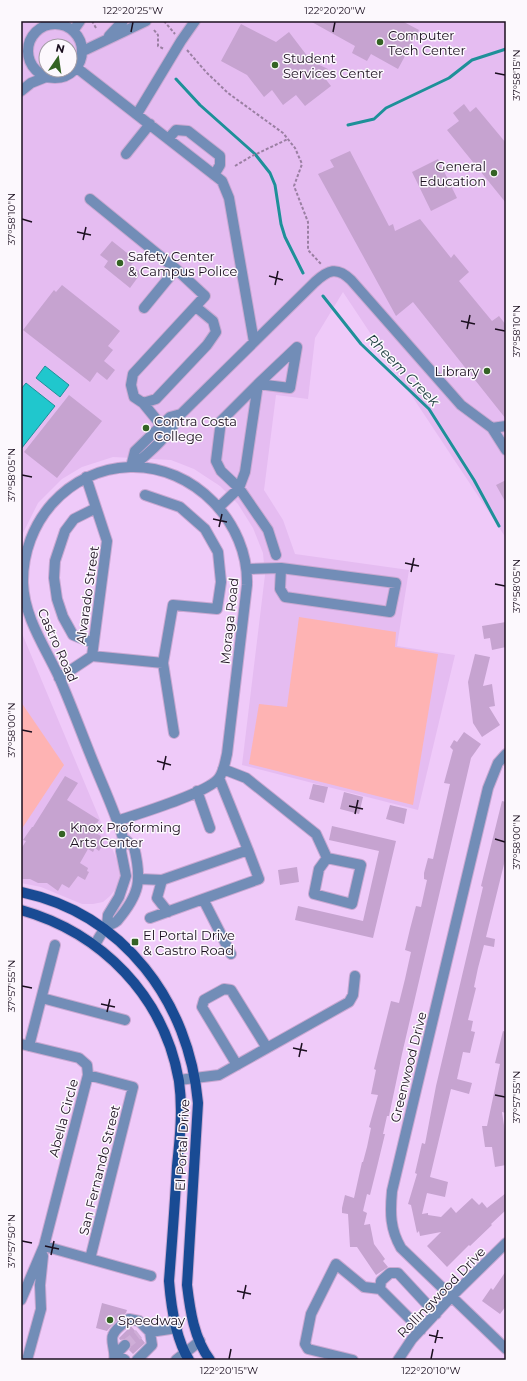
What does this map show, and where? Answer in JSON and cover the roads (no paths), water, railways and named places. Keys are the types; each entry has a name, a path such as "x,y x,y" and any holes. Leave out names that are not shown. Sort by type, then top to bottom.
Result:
{"main road":[{"name":"El Portal Drive","path":"21,892 59,903 106,928 142,964 169,1002 188,1044 196,1079 198,1120 187,1285 193,1322 200,1341 210,1360"},
{"name":"El Portal Drive","path":"21,910 57,922 95,945 115,961 134,983 155,1013 171,1052 179,1080 181,1121 169,1281 170,1299 177,1328 187,1357"}],"street":[{"path":"73,31 80,21"},
{"path":"106,39 123,21"},
{"path":"83,52 106,39 139,26 146,21"},
{"path":"137,114 181,41 195,21"},
{"path":"38,71 24,59 30,40 41,27 58,24 73,31 82,44 83,52 78,65"},
{"path":"78,69 222,181 229,198 254,342"},
{"path":"21,91 31,83 44,78"},
{"path":"126,154 150,124"},
{"path":"168,139 176,130 188,131 220,156 220,165 214,175"},
{"path":"90,199 176,269 205,296 133,374 131,385 134,397 143,403 161,425"},
{"path":"144,308 176,269"},
{"path":"131,467 147,455 175,425 181,414 323,275 338,271 344,273 351,280 461,405 492,428 506,450"},
{"path":"143,403 156,399 207,345 216,332 213,321 196,307"},
{"path":"258,384 290,388 297,347 258,384 221,421 216,461 221,471 239,488 268,530 276,554"},
{"path":"219,507 239,488 245,472 258,384"},
{"path":"131,467 135,451 170,417 181,414"},
{"path":"492,428 506,426"},
{"name":"Moraga Road","path":"86,477 108,470 131,467 158,470 182,479 206,495 219,507 230,521 239,539 248,569 247,585 230,723 221,774"},
{"name":"Alvarado Street","path":"59,678 92,656 94,643 107,541 86,477"},
{"name":"Castro Road","path":"86,477 63,492 47,508 33,530 23,552 23,583 27,607 35,630 59,678 118,821 123,838 121,851 126,876 119,897 108,915 106,928 95,945"},
{"path":"145,495 180,507 205,529 218,552 221,582 217,609 173,605 163,663 174,733"},
{"path":"94,643 73,635 61,611 57,599 54,578 55,561 65,531 74,519 96,508"},
{"path":"248,569 281,568 396,583 390,612 285,597 280,589 281,568"},
{"path":"92,656 163,663"},
{"name":"Greenwood Drive","path":"506,754 498,763 488,788 392,1192 390,1217 396,1240 401,1248 506,1349"},
{"path":"118,821 197,791 212,784 221,774"},
{"path":"150,918 259,879 221,774"},
{"path":"221,774 246,778 316,834 327,858"},
{"path":"197,791 210,828"},
{"name":"Castro Road","path":"106,928 116,923 136,892 140,879 134,847 123,838"},
{"path":"140,879 162,880 248,850"},
{"path":"327,858 361,864 352,904 314,894 319,869 327,858"},
{"path":"162,880 157,898 168,912"},
{"path":"203,899 232,954"},
{"path":"25,1045 42,998 55,945"},
{"path":"179,1080 218,1075 349,1002 353,995 355,976"},
{"path":"237,1065 202,1007 204,1000 224,989 231,990 267,1048"},
{"path":"42,998 125,1020"},
{"name":"Abella Circle","path":"25,1045 79,1058 87,1064 88,1075 44,1246 40,1285 41,1309 27,1360"},
{"name":"San Fernando Street","path":"88,1075 133,1088 90,1259"},
{"name":"Rollingwood Drive","path":"398,1360 403,1351 452,1296 506,1243"},
{"path":"44,1246 151,1276"},
{"name":"Abella Circle","path":"21,1300 44,1246"},
{"path":"353,1360 308,1349 305,1344 311,1314 336,1264 364,1287 380,1289 421,1330"},
{"path":"380,1289 381,1281 390,1273 398,1273 436,1314"},
{"path":"115,1357 112,1338 113,1333 129,1319 139,1321 152,1345 137,1360"},
{"path":"145,1331 177,1328"},
{"path":"176,1360 187,1357 200,1341"},
{"path":"115,1357 125,1345"},
{"path":"115,1357 125,1360"},
{"path":"21,1358 27,1360"}],"waterway":[{"path":"348,125 374,119 386,108 449,78 472,60 506,49"},
{"name":"Rheem Creek","path":"176,79 200,105 255,154 270,173 275,185 281,224 285,237 303,273"},
{"name":"Rheem Creek","path":"323,296 361,344 429,409 474,480 499,526"}],"tunnel":[{"path":"125,1345 139,1334"}],"place":[{"name":"Computer Tech Center","path":"380,42"},
{"name":"Student Services Center","path":"275,65"},
{"name":"General Education","path":"494,173"},
{"name":"Safety Center & Campus Police","path":"120,263"},
{"name":"Library","path":"487,371"},
{"name":"Contra Costa College","path":"146,428"},
{"name":"Knox Proforming Arts Center","path":"62,834"},
{"name":"El Portal Drive & Castro Road","path":"135,942"},
{"name":"Speedway","path":"110,1320"}]}
